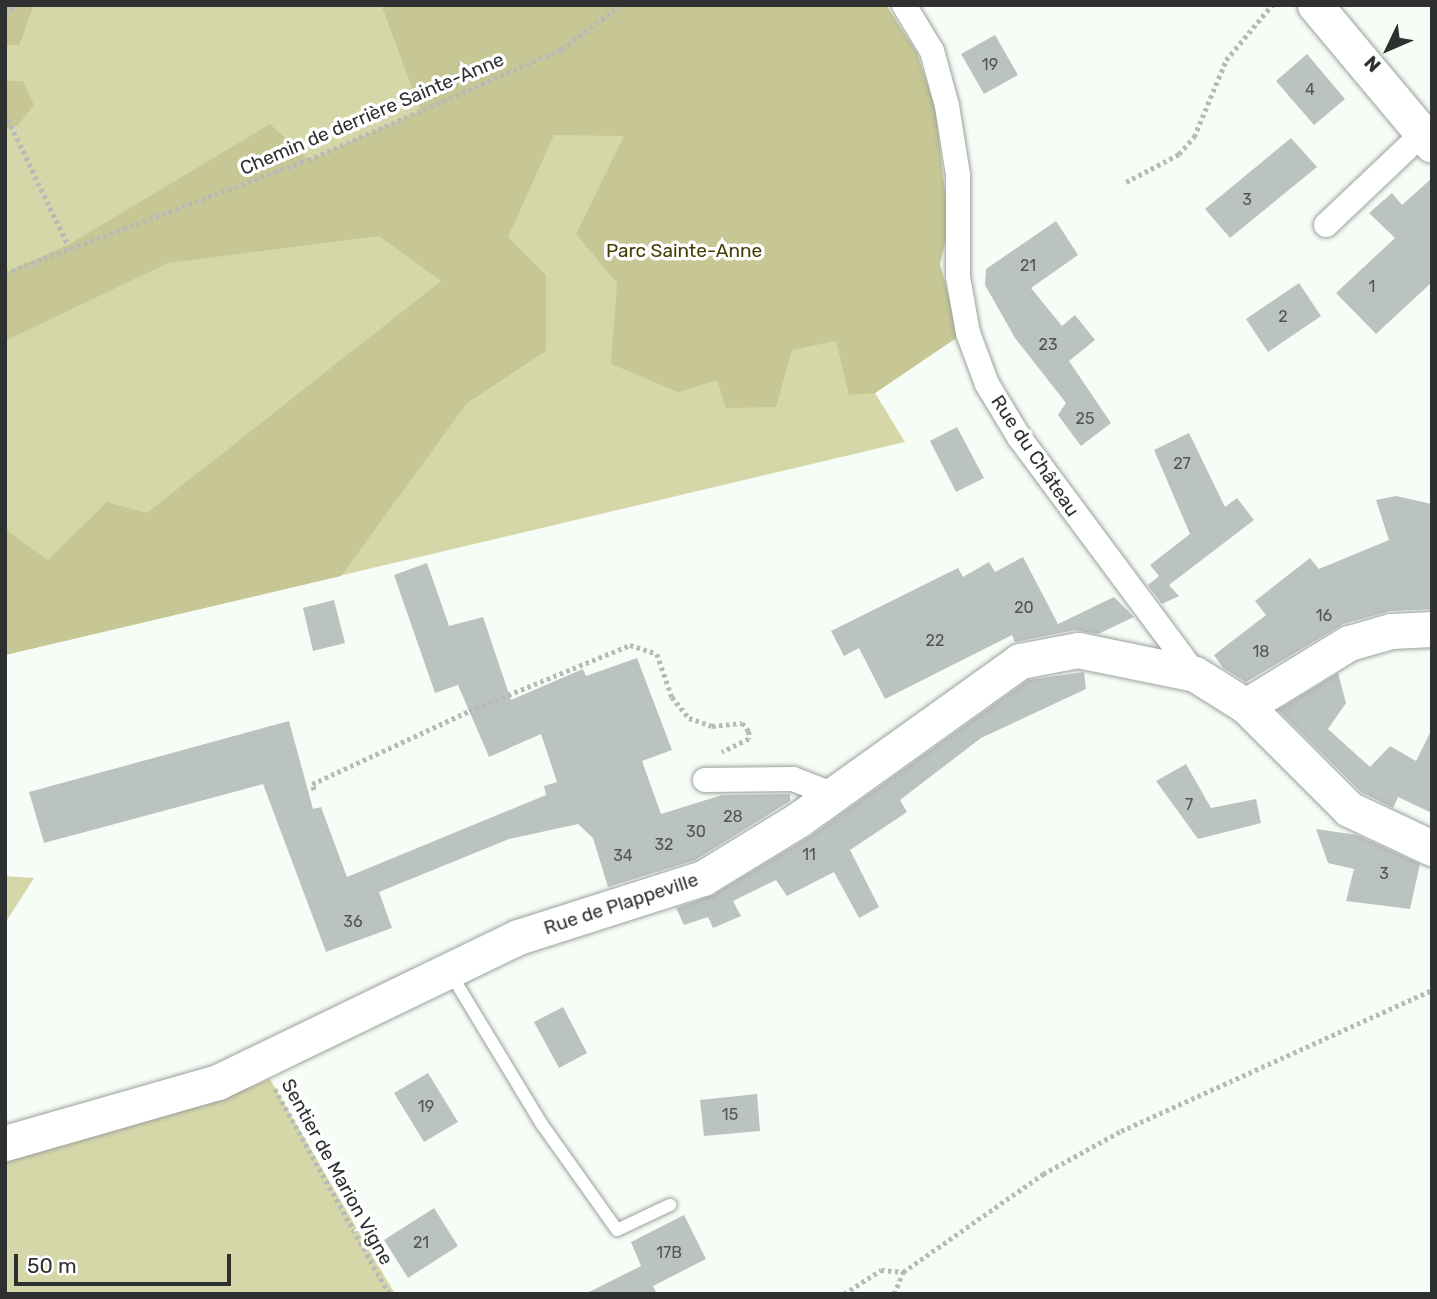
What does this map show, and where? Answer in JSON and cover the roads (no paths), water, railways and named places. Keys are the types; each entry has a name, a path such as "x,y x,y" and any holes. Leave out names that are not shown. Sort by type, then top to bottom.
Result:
{"street":[{"name":"Rue du Château","path":"904,5 932,51 947,106 958,175 958,277 968,333 987,384 1195,674"},
{"path":"1315,5 1427,139 1326,225"},
{"path":"1246,706 1349,643 1391,631 1432,629"},
{"name":"Rue de Plappeville","path":"5,1143 261,1064 447,968 518,937 703,878 1020,661 1078,650 1195,674 1246,706 1349,809 1432,848"},
{"path":"705,780 793,779 830,793"}],"lane":[{"path":"447,968 541,1123 617,1230 670,1205"}],"park label":[{"name":"Parc Sainte-Anne","path":"684,251"}]}
